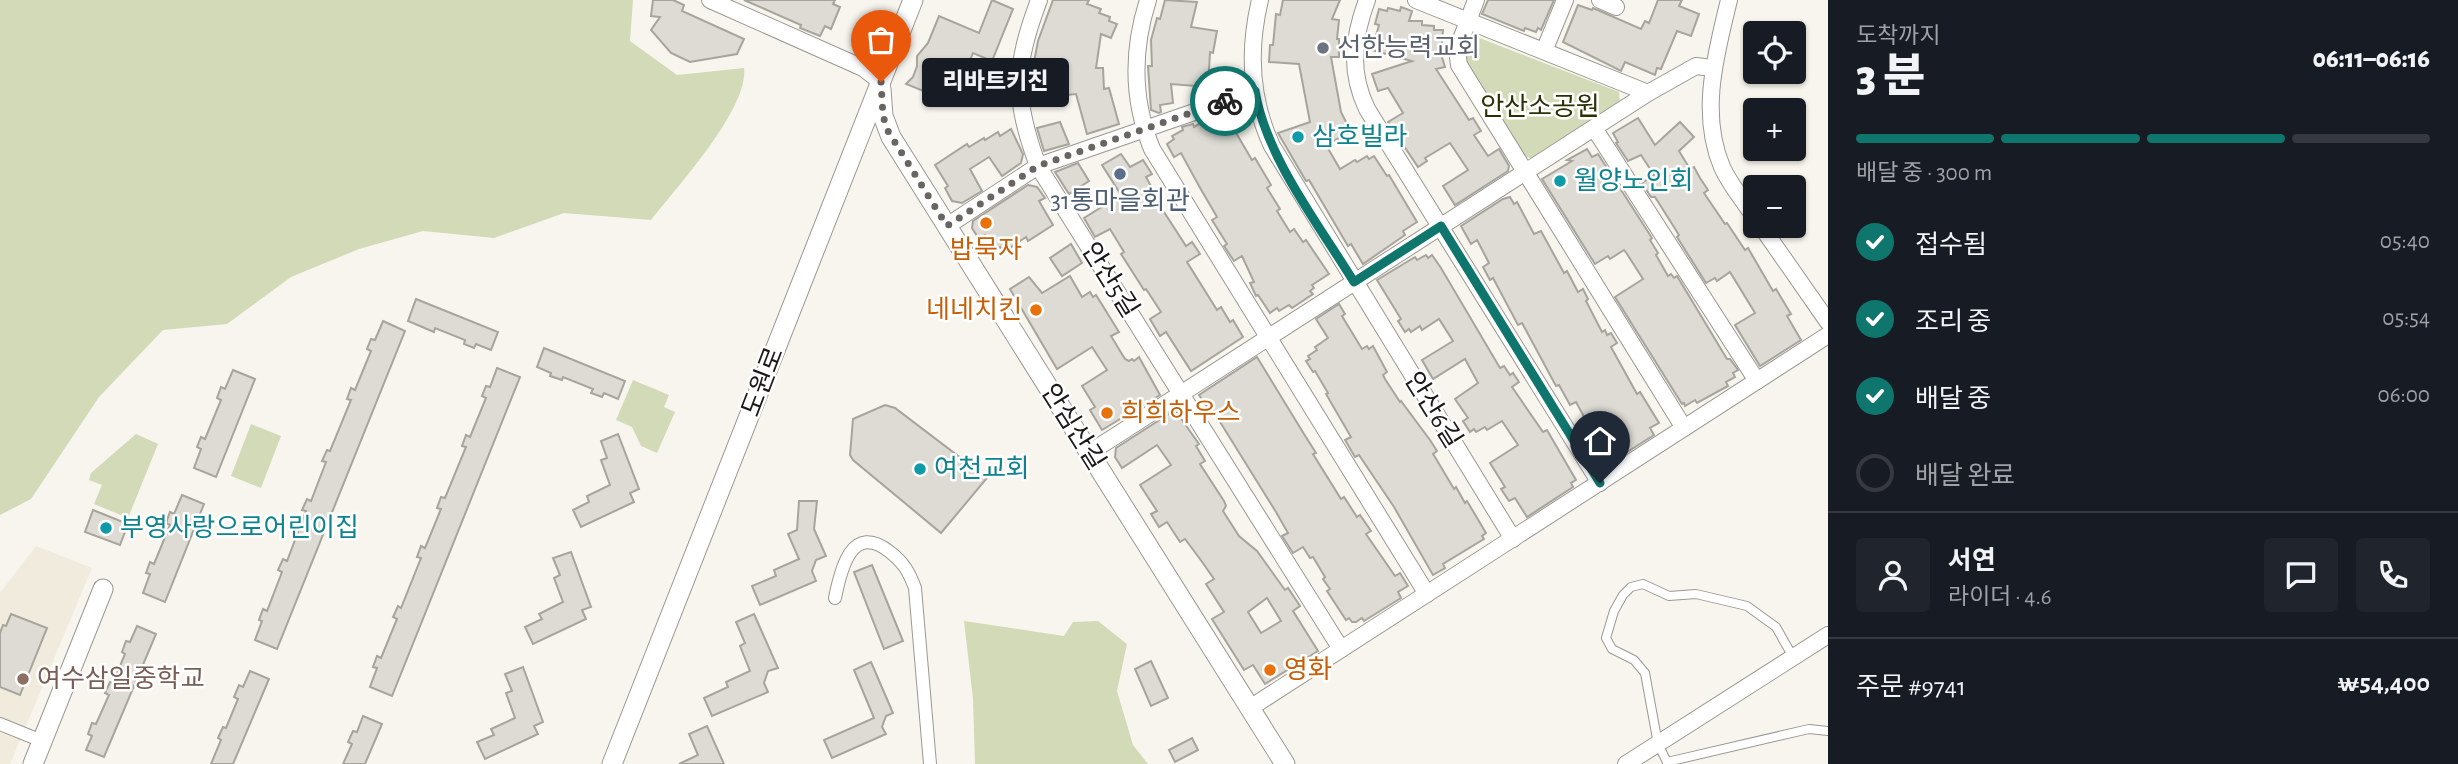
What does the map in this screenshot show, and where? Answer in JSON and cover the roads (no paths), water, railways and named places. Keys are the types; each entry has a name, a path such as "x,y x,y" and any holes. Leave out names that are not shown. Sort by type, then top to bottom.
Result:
{"street":[{"path":"710,0 738,5 863,68 881,82"},
{"name":"도원로","path":"612,764 913,0"},
{"name":"안산5길","path":"1040,0 1023,47 1019,76 1025,128 1038,166 1181,394"},
{"path":"1148,0 1139,37 1136,69 1138,98 1145,129 1163,169 1427,594"},
{"path":"1260,0 1252,68 1264,126 1277,156 1354,282"},
{"path":"1367,0 1354,43 1358,88 1367,108 1600,483"},
{"path":"1416,0 1648,93"},
{"path":"1476,0 1457,50 1458,62 1684,428"},
{"path":"1544,51 1565,0"},
{"path":"1600,0 1616,7"},
{"path":"1729,0 1713,68 1711,107 1717,150 1729,181 1743,201"},
{"path":"1089,453 1648,93 1696,66 1713,68"},
{"name":"안심산길","path":"881,82 883,116 888,131 1285,764"},
{"path":"947,226 1038,166 1255,91"},
{"path":"1594,128 1757,381"},
{"path":"1769,238 1828,323"},
{"name":"안산6길","path":"1354,282 1513,539"},
{"path":"1251,708 1828,335"},
{"path":"1181,394 1341,649"},
{"path":"835,598 845,563 853,549 864,543 878,542 903,563 909,572 915,588 930,764"},
{"path":"33,764 103,589"},
{"path":"1626,764 1828,635"},
{"path":"0,724 42,741"}],"lane":[{"path":"1793,657 1776,627 1744,605 1696,594 1669,596 1643,584 1631,587 1623,595 1614,611 1606,639 1612,649 1634,660 1645,673 1658,744 1667,763 1809,729 1828,731"}],"place":[{"name":"선한능력교회","path":"1323,48"},
{"name":"리바트키친","path":"881,82"},
{"name":"삼호빌라","path":"1298,137"},
{"name":"31통마을회관","path":"1120,174"},
{"name":"월양노인회","path":"1560,181"},
{"name":"밥묵자","path":"986,223"},
{"name":"네네치킨","path":"1036,310"},
{"name":"희희하우스","path":"1107,413"},
{"name":"여천교회","path":"920,469"},
{"name":"부영사랑으로어린이집","path":"106,528"},
{"name":"영화","path":"1270,670"},
{"name":"여수삼일중학교","path":"23,679"}],"park label":[{"name":"안산소공원","path":"1540,107"}]}
